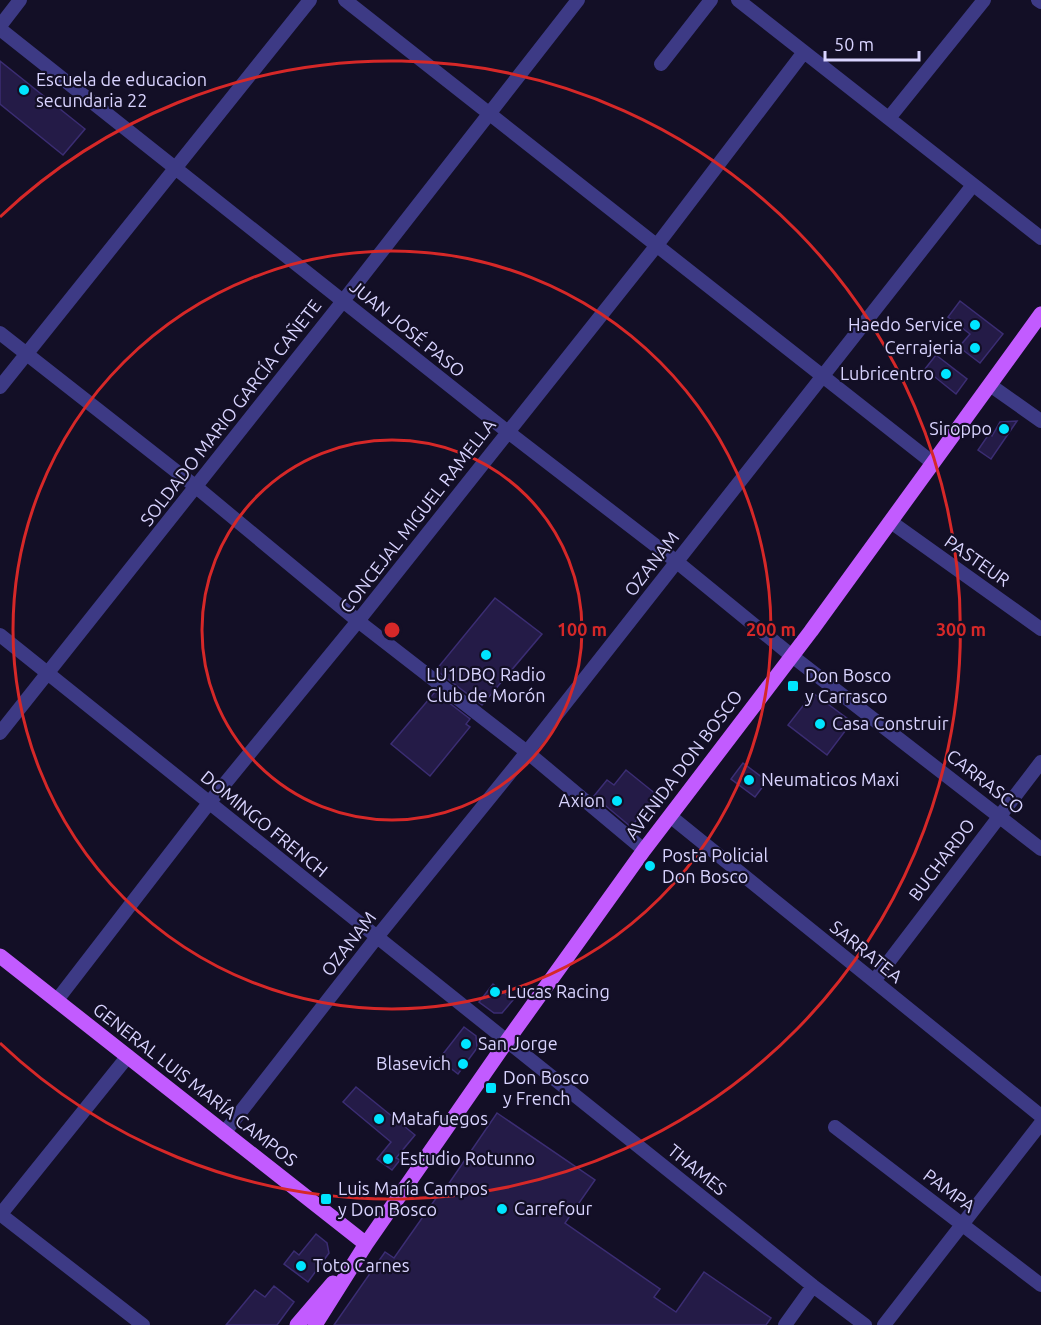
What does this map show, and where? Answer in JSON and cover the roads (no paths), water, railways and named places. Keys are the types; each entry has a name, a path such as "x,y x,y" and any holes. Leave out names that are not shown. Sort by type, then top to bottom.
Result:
{"main road":[{"name":"AVENIDA DON BOSCO","path":"315,1325 366,1245 507,1041 644,850 792,656 1041,314"},
{"name":"GENERAL LUIS MARÍA CAMPOS","path":"0,956 366,1245"},
{"name":"AVENIDA DON BOSCO","path":"297,1325 366,1245"}],"street":[{"path":"0,28 20,0"},
{"path":"0,387 309,0"},
{"path":"345,0 933,463"},
{"name":"SOLDADO MARIO GARCÍA CAÑETE","path":"0,733 343,301 578,0"},
{"path":"660,64 711,0"},
{"path":"738,0 1041,238"},
{"path":"889,118 984,0"},
{"name":"JUAN JOSÉ PASO","path":"0,28 508,432 677,562 792,656"},
{"name":"CONCEJAL MIGUEL RAMELLA","path":"57,1000 208,803 358,621 657,244 804,52"},
{"name":"OZANAM","path":"224,1133 376,936 527,752 973,185"},
{"path":"0,333 195,486 358,621 527,752 644,850"},
{"path":"990,385 1041,421"},
{"name":"PASTEUR","path":"891,522 1041,629"},
{"name":"DOMINGO FRENCH","path":"0,635 507,1041"},
{"name":"CARRASCO","path":"792,656 1041,849"},
{"name":"BUCHARDO","path":"874,981 1041,762"},
{"name":"SARRATEA","path":"670,816 1041,1116"},
{"name":"THAMES","path":"507,1041 813,1286 866,1325"},
{"path":"128,1056 0,1214 143,1325"},
{"path":"884,1325 1041,1124"},
{"name":"PAMPA","path":"835,1127 1041,1285"},
{"path":"785,1325 813,1286"}],"place":[{"name":"Escuela de educacion secundaria 22","path":"24,90"},
{"name":"Haedo Service","path":"975,325"},
{"name":"Cerrajeria","path":"975,348"},
{"name":"Lubricentro","path":"946,374"},
{"name":"Siroppo","path":"1004,429"},
{"name":"LU1DBQ Radio Club de Morón","path":"486,655"},
{"name":"Don Bosco y Carrasco","path":"793,686"},
{"name":"Casa Construir","path":"820,724"},
{"name":"Neumaticos Maxi","path":"749,780"},
{"name":"Axion","path":"617,801"},
{"name":"Posta Policial Don Bosco","path":"650,866"},
{"name":"Lucas Racing","path":"495,992"},
{"name":"San Jorge","path":"466,1044"},
{"name":"Blasevich","path":"463,1064"},
{"name":"Don Bosco y French","path":"491,1088"},
{"name":"Matafuegos","path":"379,1119"},
{"name":"Estudio Rotunno","path":"388,1159"},
{"name":"Luis María Campos y Don Bosco","path":"326,1199"},
{"name":"Carrefour","path":"502,1209"},
{"name":"Toto Carnes","path":"301,1266"}]}
